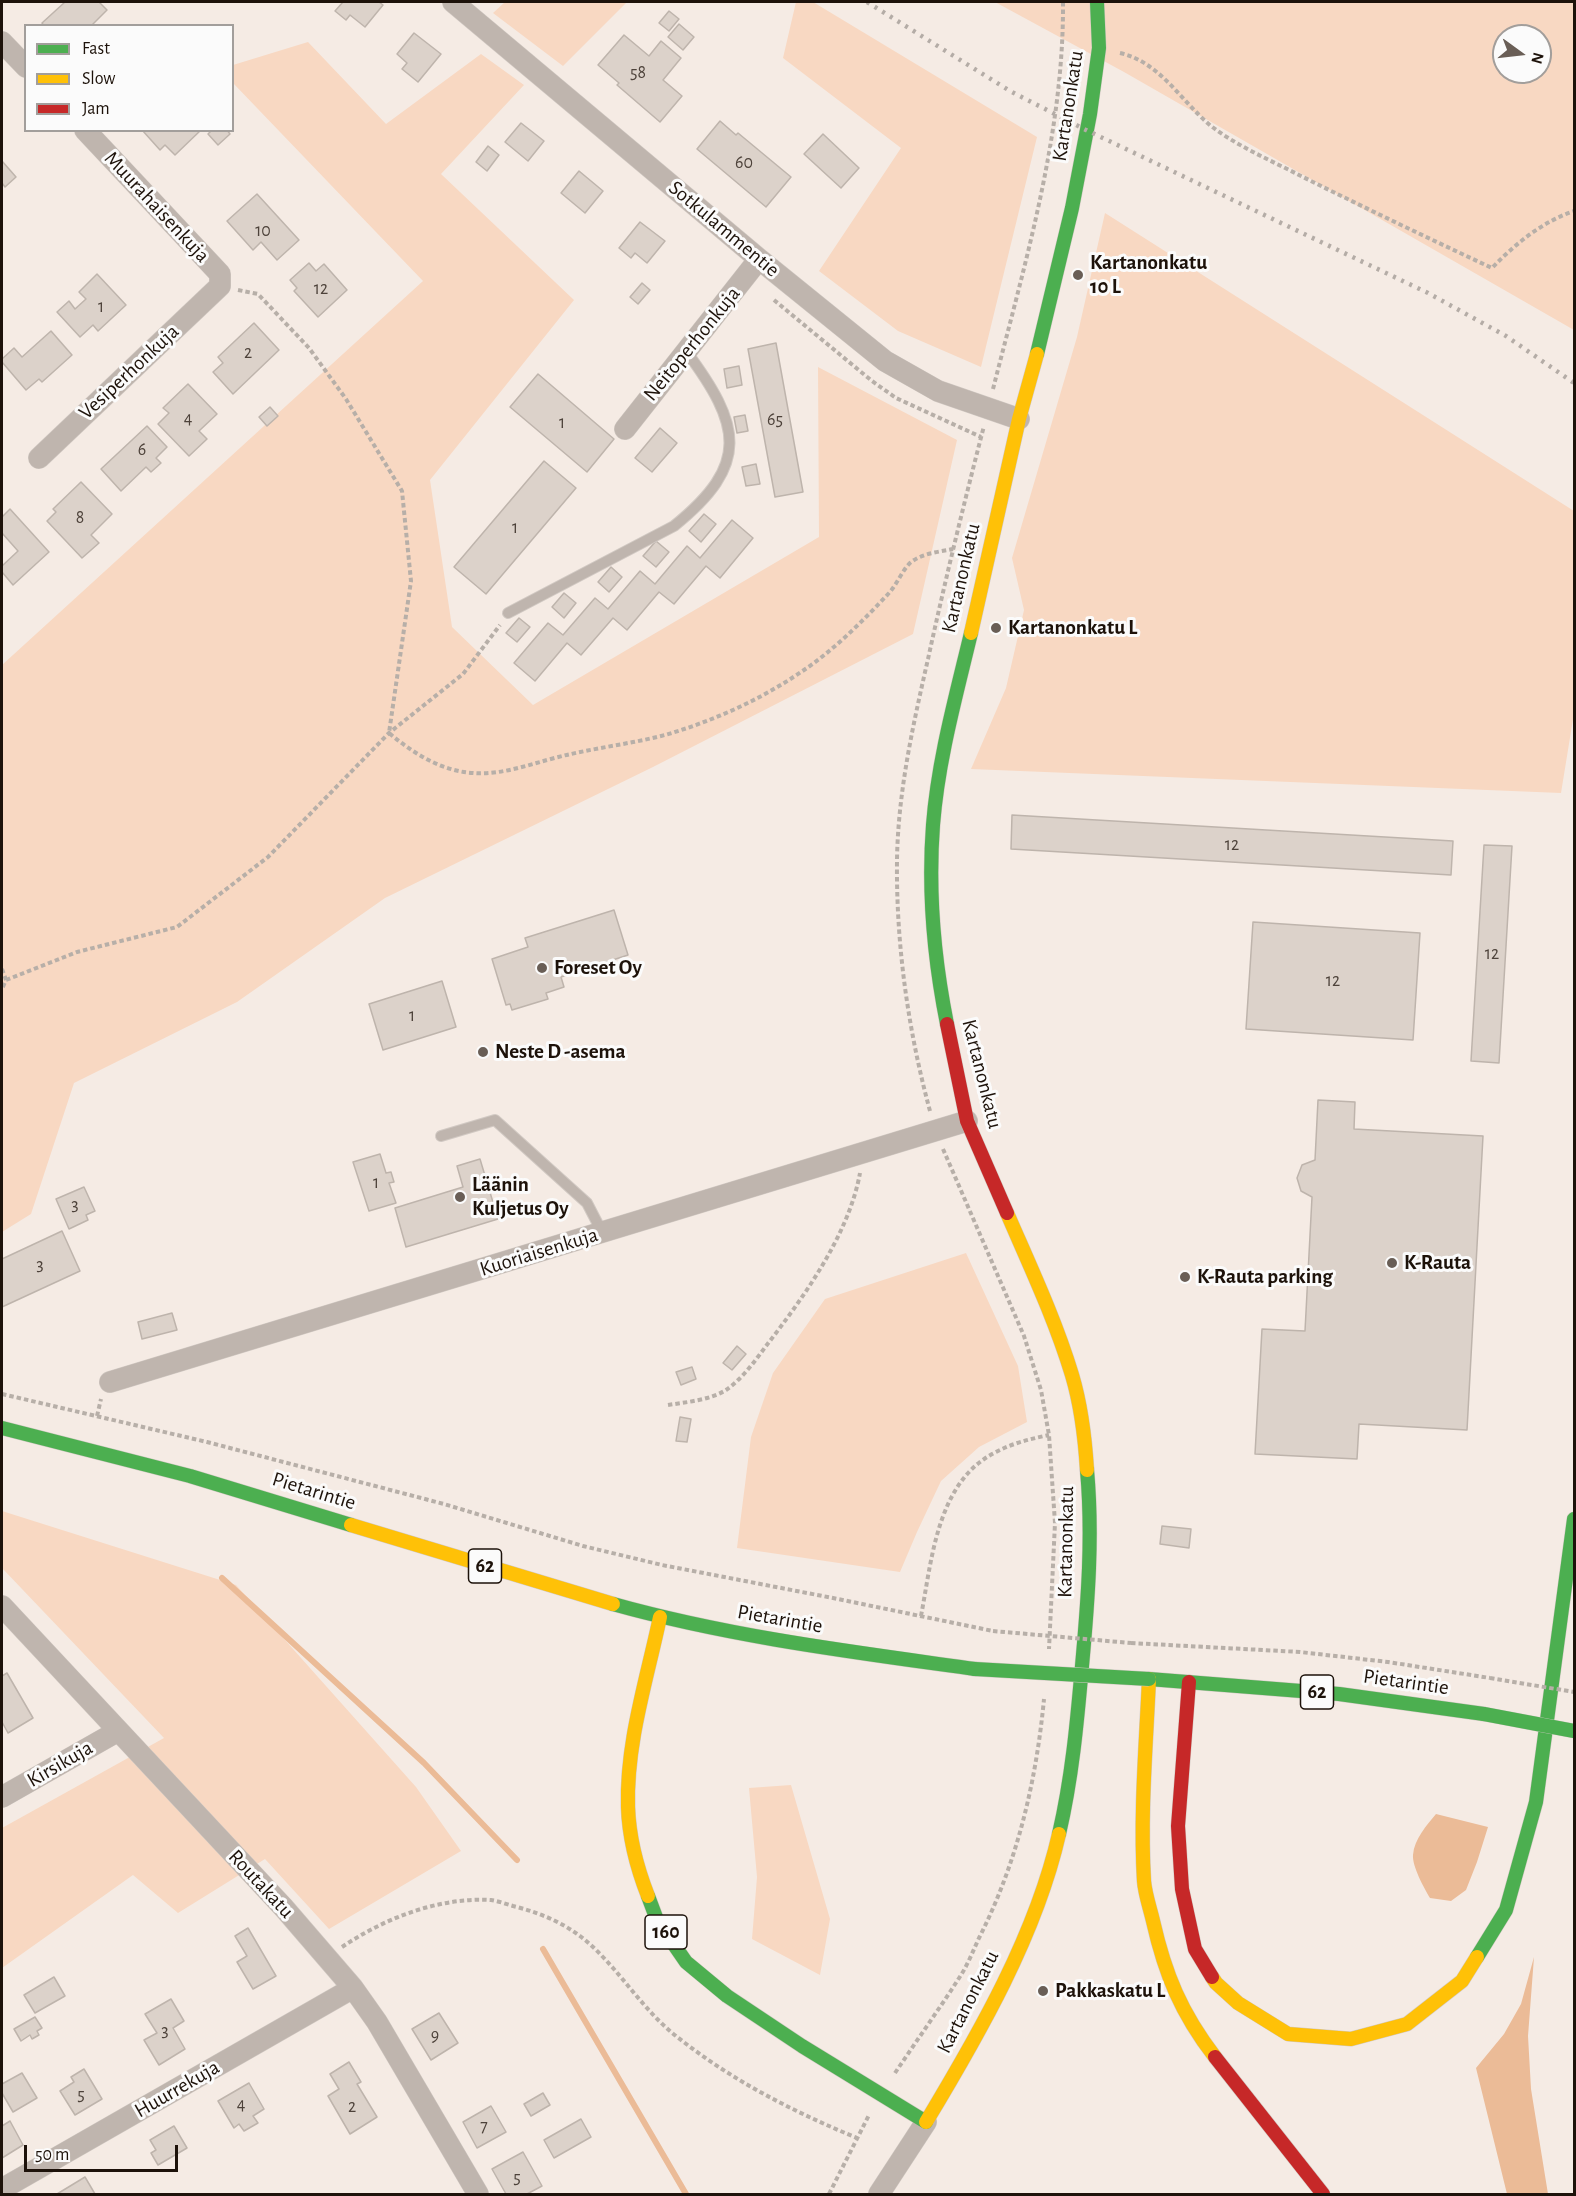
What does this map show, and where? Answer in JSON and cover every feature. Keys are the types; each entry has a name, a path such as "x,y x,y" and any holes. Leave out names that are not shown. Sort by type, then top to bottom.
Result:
{"main road":[{"name":"Kartanonkatu","path":"926,2121 964,2059 1000,1989 1052,1866 1067,1802 1076,1738 1090,1548 1089,1489 1084,1431 1073,1377 1056,1326 967,1120 942,997 931,893 933,824 942,759 1019,419 1048,315 1072,208 1090,114 1099,48 1097,2"},
{"name":"Pietarintie","path":"2,1428 190,1476 526,1579 660,1617 785,1643 975,1669 1149,1679 1339,1694 1484,1714 1575,1731"},
{"path":"1189,1682 1178,1826 1182,1889 1195,1949 1216,1983 1238,2003 1288,2034 1352,2039 1407,2024 1462,1981 1506,1910 1536,1802 1575,1520"},
{"name":"160","path":"660,1617 632,1748 628,1807 636,1865 657,1920 686,1962 727,1996 802,2046 926,2121"},
{"path":"1149,1679 1144,1883 1160,1952 1176,1997 1202,2040 1323,2194"}],"street":[{"name":"Sotkulammentie","path":"453,2 759,259 885,361 938,391 1019,419"},
{"name":"Muurahaisenkuja","path":"87,132 220,274 219,286"},
{"name":"Neitoperhonkuja","path":"625,429 759,259"},
{"name":"Vesiperhonkuja","path":"39,458 219,286"},
{"name":"Kuoriaisenkuja","path":"110,1382 967,1120"},
{"name":"Routakatu","path":"2,1606 284,1908 353,1989 376,2022 478,2194"},
{"name":"Kirsikuja","path":"2,1797 118,1731"},
{"name":"Huurrekuja","path":"2,2189 353,1989"},
{"path":"879,2194 926,2121"}],"lane":[{"path":"508,614 674,526 695,509 716,485 729,456 729,433 720,405 703,374 686,351"},
{"path":"441,1136 495,1120 587,1203 602,1232"}],"path":[{"path":"1099,48 1129,55 1154,68 1212,126 1243,145 1327,189 1492,268 1521,240 1563,214 1575,211"},
{"path":"219,286 258,294 309,348 346,399 402,491 411,581 389,733"},
{"path":"389,733 409,750 441,766 476,774 664,735 713,719 802,672 867,616 891,590 910,563 929,553 953,549"},
{"path":"6,980 77,952 177,927 268,857 389,733 463,674 508,614"},
{"path":"2,969 6,980 2,989"},
{"path":"668,1406 709,1397 726,1390 749,1368 784,1322 824,1261 849,1213 861,1172 860,1154"},
{"path":"2,1394 207,1442 444,1504 583,1546 662,1565 993,1631 1131,1643 1300,1652 1388,1662 1575,1692"},
{"path":"921,1616 946,1508 956,1489 973,1468 994,1453 1022,1441 1049,1435"},
{"path":"327,1957 365,1931 408,1913 449,1903 492,1900 540,1912 574,1930 602,1955 648,2010 675,2035 712,2063 777,2103 857,2138"}],"shaded area":[{"path":"505,2 627,2 563,66 493,13"},
{"path":"796,2 813,2 1037,137 981,367 898,331 819,271 901,148 783,58"},
{"path":"995,2 1574,2 1574,330 1124,72"},
{"path":"308,42 386,124 481,54 524,85 441,174 574,300 430,480 452,627 533,705 819,537 818,367 957,440 913,634 653,767 385,898 237,1002 74,1083 31,1214 2,1232 2,665 423,281 234,84 234,65"},
{"path":"1105,213 1574,511 1574,713 1561,793 971,769 1006,688 1024,610 1012,558 1077,337"},
{"path":"966,1253 1018,1366 1027,1422 979,1447 941,1481 900,1572 737,1548 751,1437 773,1373 825,1299"},
{"path":"2,1511 236,1585 416,1787 461,1851 329,1929 265,1859 178,1913 133,1875 2,1968 2,1828 164,1738 2,1568"},
{"path":"791,1785 830,1919 820,1975 752,1939 757,1877 749,1788"},
{"path":"1436,1814 1488,1827 1466,1890 1451,1901 1430,1898 1413,1860 1418,1838"},
{"path":"1534,1957 1528,2036 1531,2089 1548,2194 1507,2194 1476,2068 1504,2034 1521,2004"}],"building":[{"path":"65,2 99,2 107,10 93,24 42,23"},
{"path":"343,2 379,2 383,5 365,27 350,15 346,20 335,11"},
{"path":"669,11 679,19 669,31 659,23"},
{"path":"679,24 694,37 683,50 668,37"},
{"path":"414,33 441,54 418,82 402,69 407,63 397,54"},
{"path":"624,35 649,56 661,41 681,58 663,80 682,96 660,122 617,85 619,83 598,65"},
{"path":"720,121 791,177 766,207 697,149"},
{"path":"521,123 544,141 528,161 505,142"},
{"path":"144,132 199,132 175,155 165,145 160,150"},
{"path":"228,132 230,134 218,145 208,134"},
{"path":"823,134 859,168 841,188 804,154"},
{"path":"488,146 499,155 487,171 476,162"},
{"path":"2,161 16,177 5,187 2,183"},
{"path":"579,171 603,191 585,213 561,193"},
{"path":"257,194 299,240 277,260 261,242 253,250 227,221"},
{"path":"640,222 665,241 647,263 635,253 631,258 619,248"},
{"path":"309,263 316,271 324,264 347,290 318,317 294,291 297,288 290,280"},
{"path":"97,274 126,305 98,331 93,325 80,337 57,312 69,301 75,309 86,299 79,292"},
{"path":"642,283 650,290 638,304 630,297"},
{"path":"254,323 279,350 233,394 213,372 223,363 218,357"},
{"path":"51,331 72,355 42,382 39,379 26,390 2,362 2,359 14,348 22,357"},
{"path":"776,343 803,492 775,497 748,349"},
{"path":"739,366 742,385 727,388 724,369"},
{"path":"538,374 614,439 587,472 510,407"},
{"path":"188,384 217,414 199,431 207,439 189,456 158,424 169,413 163,408"},
{"path":"270,407 278,416 267,426 259,417"},
{"path":"745,415 748,431 737,433 734,417"},
{"path":"147,426 167,447 156,458 161,463 151,472 146,467 121,491 101,469"},
{"path":"660,428 677,443 652,472 635,458"},
{"path":"544,461 576,488 486,594 454,567"},
{"path":"756,464 760,484 746,486 742,467"},
{"path":"81,482 112,514 91,535 99,543 82,558 47,521 56,512 53,509"},
{"path":"10,509 49,552 13,585 2,572 2,566 18,551 2,533 2,517"},
{"path":"704,514 716,524 701,542 689,531"},
{"path":"732,520 753,538 720,578 706,566 674,604 659,592 627,630 613,618 581,655 567,643 535,681 514,663 548,623 563,635 595,598 608,609 640,571 655,584 687,546 700,558"},
{"path":"656,541 669,552 656,567 643,556"},
{"path":"611,567 622,577 609,592 598,582"},
{"path":"564,593 576,603 564,618 552,607"},
{"path":"519,618 530,627 517,642 506,633"},
{"path":"1012,815 1453,841 1451,875 1011,849"},
{"path":"1484,845 1512,846 1499,1063 1471,1061"},
{"name":"Foreset Oy","path":"614,910 628,955 561,977 564,987 546,993 548,999 512,1010 510,1004 506,1005 492,959 528,947 525,938"},
{"path":"1253,922 1420,933 1413,1040 1246,1029"},
{"path":"442,981 456,1027 383,1050 369,1004"},
{"name":"K-Rauta","path":"1318,1100 1355,1102 1354,1129 1483,1136 1467,1430 1359,1424 1357,1459 1255,1454 1262,1329 1305,1331 1312,1197 1301,1191 1297,1178 1302,1165 1315,1160"},
{"path":"380,1154 386,1173 391,1172 394,1182 389,1183 396,1203 369,1211 353,1162"},
{"name":"Läänin Kuljetus Oy","path":"480,1159 498,1219 406,1247 395,1208 463,1187 457,1166"},
{"path":"84,1187 95,1211 86,1215 88,1220 69,1229 56,1199"},
{"path":"62,1231 80,1271 2,1307 2,1259"},
{"path":"172,1313 177,1330 142,1339 138,1322"},
{"path":"737,1346 746,1354 732,1370 723,1363"},
{"path":"692,1367 696,1379 681,1385 676,1372"},
{"path":"680,1417 691,1419 687,1442 676,1441"},
{"path":"1162,1526 1191,1529 1189,1548 1160,1544"},
{"path":"7,1673 33,1718 8,1733 2,1722 2,1676"},
{"path":"248,1928 276,1976 253,1989 237,1962 247,1956 235,1936"},
{"path":"54,1977 65,1996 35,2013 24,1995"},
{"path":"171,1999 184,2021 173,2028 185,2049 159,2065 144,2040 157,2033 145,2014"},
{"path":"439,2013 458,2043 431,2060 412,2029"},
{"path":"35,2017 42,2028 37,2031 39,2035 32,2039 30,2035 21,2041 14,2029"},
{"path":"349,2062 361,2082 357,2084 377,2117 350,2134 328,2096 339,2089 330,2074"},
{"path":"84,2069 102,2099 75,2115 60,2091 74,2082 71,2077"},
{"path":"22,2073 37,2098 13,2112 2,2093 2,2084"},
{"path":"249,2083 264,2109 253,2116 258,2123 244,2131 239,2124 234,2128 218,2101"},
{"path":"543,2093 550,2105 531,2116 524,2104"},
{"path":"491,2106 506,2132 477,2148 463,2122"},
{"path":"581,2119 591,2137 554,2158 544,2140"},
{"path":"10,2121 23,2145 2,2158 2,2126"},
{"path":"174,2126 187,2148 158,2165 151,2153 156,2150 150,2140"},
{"path":"523,2152 542,2186 527,2194 506,2194 492,2169"},
{"path":"85,2177 95,2194 57,2194"}],"waterway":[{"path":"222,1578 424,1763 517,1860"},
{"path":"543,1949 686,2194"}],"railway":[{"path":"867,2 1010,91 1084,129 1428,293 1506,336 1574,383"}],"traffic: fast":[{"path":"1037,354 1072,208 1090,114 1099,48 1097,2"},
{"path":"947,1024 933,925 931,875 933,825 943,752 971,633"},
{"path":"2,1428 190,1476 351,1525"},
{"path":"1059,1834 1074,1750 1086,1617 1090,1544 1087,1470"},
{"path":"1477,1957 1506,1910 1536,1802 1574,1519"},
{"path":"613,1604 747,1635 975,1669"},
{"path":"975,1669 1149,1679"},
{"path":"1149,1679 1339,1694 1484,1714"},
{"path":"1484,1714 1574,1731"},
{"path":"648,1896 657,1920 686,1962 727,1996 802,2046 926,2122"}],"traffic: slow":[{"path":"971,633 1019,419 1037,354"},
{"path":"1007,1213 1050,1313 1072,1375 1082,1422 1087,1470"},
{"path":"351,1525 613,1604"},
{"path":"648,1896 632,1841 628,1783 638,1711 660,1617"},
{"path":"1149,1679 1143,1805 1145,1891 1169,1976 1193,2025 1215,2057"},
{"path":"926,2122 1004,1983 1036,1909 1059,1834"},
{"path":"1212,1977 1238,2003 1288,2034 1351,2039 1407,2024 1462,1981 1477,1957"}],"traffic: jam":[{"path":"947,1024 967,1121 1007,1213"},
{"path":"1189,1682 1178,1826 1182,1889 1195,1949 1212,1977"},
{"path":"1215,2057 1323,2194"}],"place":[{"name":"Kartanonkatu 10 L","path":"1078,275"},
{"name":"Kartanonkatu L","path":"996,628"},
{"name":"Foreset Oy","path":"542,968"},
{"name":"Neste D -asema","path":"483,1052"},
{"name":"Läänin Kuljetus Oy","path":"460,1197"},
{"name":"K-Rauta","path":"1392,1263"},
{"name":"K-Rauta parking","path":"1185,1277"},
{"name":"Pakkaskatu L","path":"1043,1991"}]}
